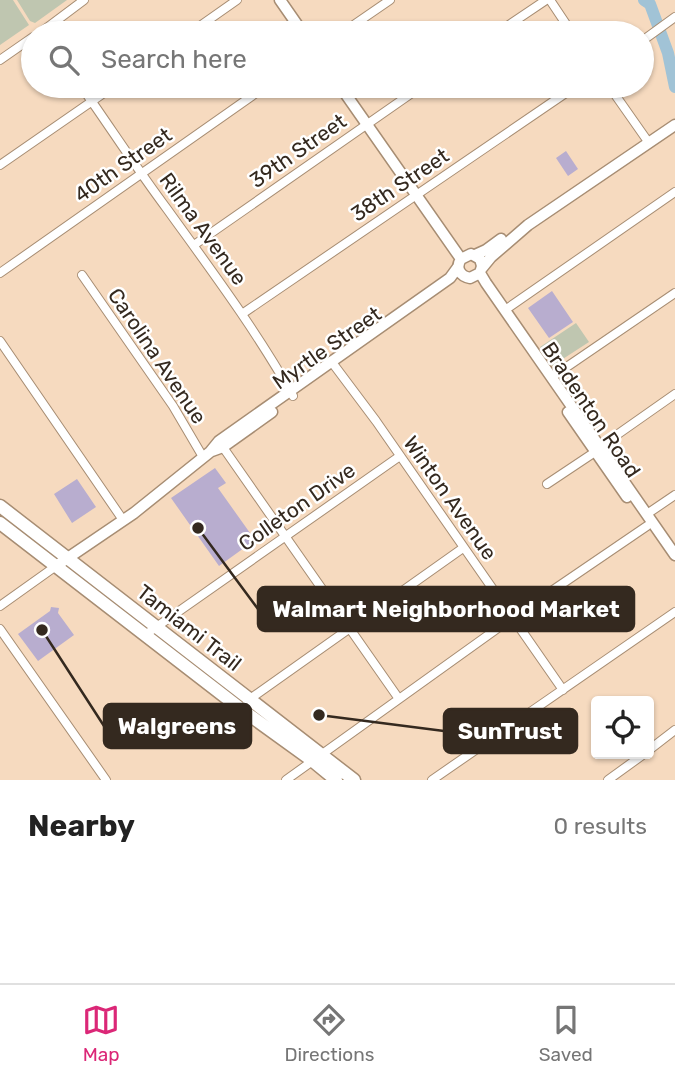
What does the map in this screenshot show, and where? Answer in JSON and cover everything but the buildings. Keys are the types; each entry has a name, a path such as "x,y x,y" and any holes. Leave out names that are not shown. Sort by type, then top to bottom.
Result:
{"main road":[{"name":"Tamiami Trail","path":"0,506 157,627 245,704"},
{"name":"Tamiami Trail","path":"0,523 145,635 317,758 354,780"},
{"name":"Tamiami Trail","path":"317,758 336,780"}],"street":[{"path":"55,21 84,0"},
{"path":"207,21 237,0"},
{"path":"280,0 295,21"},
{"path":"288,0 303,21"},
{"path":"359,21 390,0"},
{"path":"516,21 548,0 563,21"},
{"path":"654,32 675,17"},
{"path":"0,60 21,45"},
{"name":"Rilma Avenue","path":"90,98 243,314 291,393"},
{"path":"0,165 96,98"},
{"name":"40th Street","path":"0,272 249,98"},
{"name":"Bradenton Road","path":"349,98 465,259"},
{"name":"Bradenton Road","path":"355,98 369,123"},
{"name":"39th Street","path":"194,246 405,98"},
{"name":"38th Street","path":"243,314 558,98"},
{"path":"617,98 649,143"},
{"name":"Myrtle Street","path":"0,606 144,505 206,454 291,393 447,286 476,274 528,225 675,126"},
{"path":"505,310 675,192"},
{"name":"Myrtle Street","path":"333,364 450,278 465,259 528,225"},
{"name":"Bradenton Road","path":"465,259 460,273 476,274 505,310 598,449"},
{"name":"Bradenton Road","path":"465,259 480,259 476,274 513,331 647,520 675,565"},
{"name":"Carolina Avenue","path":"82,275 206,454"},
{"path":"552,377 675,293"},
{"path":"0,341 123,520"},
{"name":"Winton Avenue","path":"333,364 376,421 563,690"},
{"path":"547,484 675,394"},
{"path":"221,444 399,699"},
{"name":"Colleton Drive","path":"145,635 400,456"},
{"path":"286,780 647,520 675,495"},
{"name":"Bradenton Road","path":"647,520 675,555"},
{"path":"245,704 463,548"},
{"path":"432,780 675,612"},
{"path":"0,629 106,780"},
{"path":"654,746 675,730"},
{"path":"608,780 636,759"}],"green space":[{"path":"0,0 13,0 26,21 21,21 21,31 0,45"},
{"path":"17,0 67,0 38,21 30,21"},
{"path":"576,323 589,342 552,366 540,347"}],"waterway":[{"path":"644,0 650,4 668,53 675,87"}],"place":[{"name":"Walmart Neighborhood Market","path":"198,528"},
{"name":"Walgreens","path":"42,630"},
{"name":"SunTrust","path":"319,715"}]}
